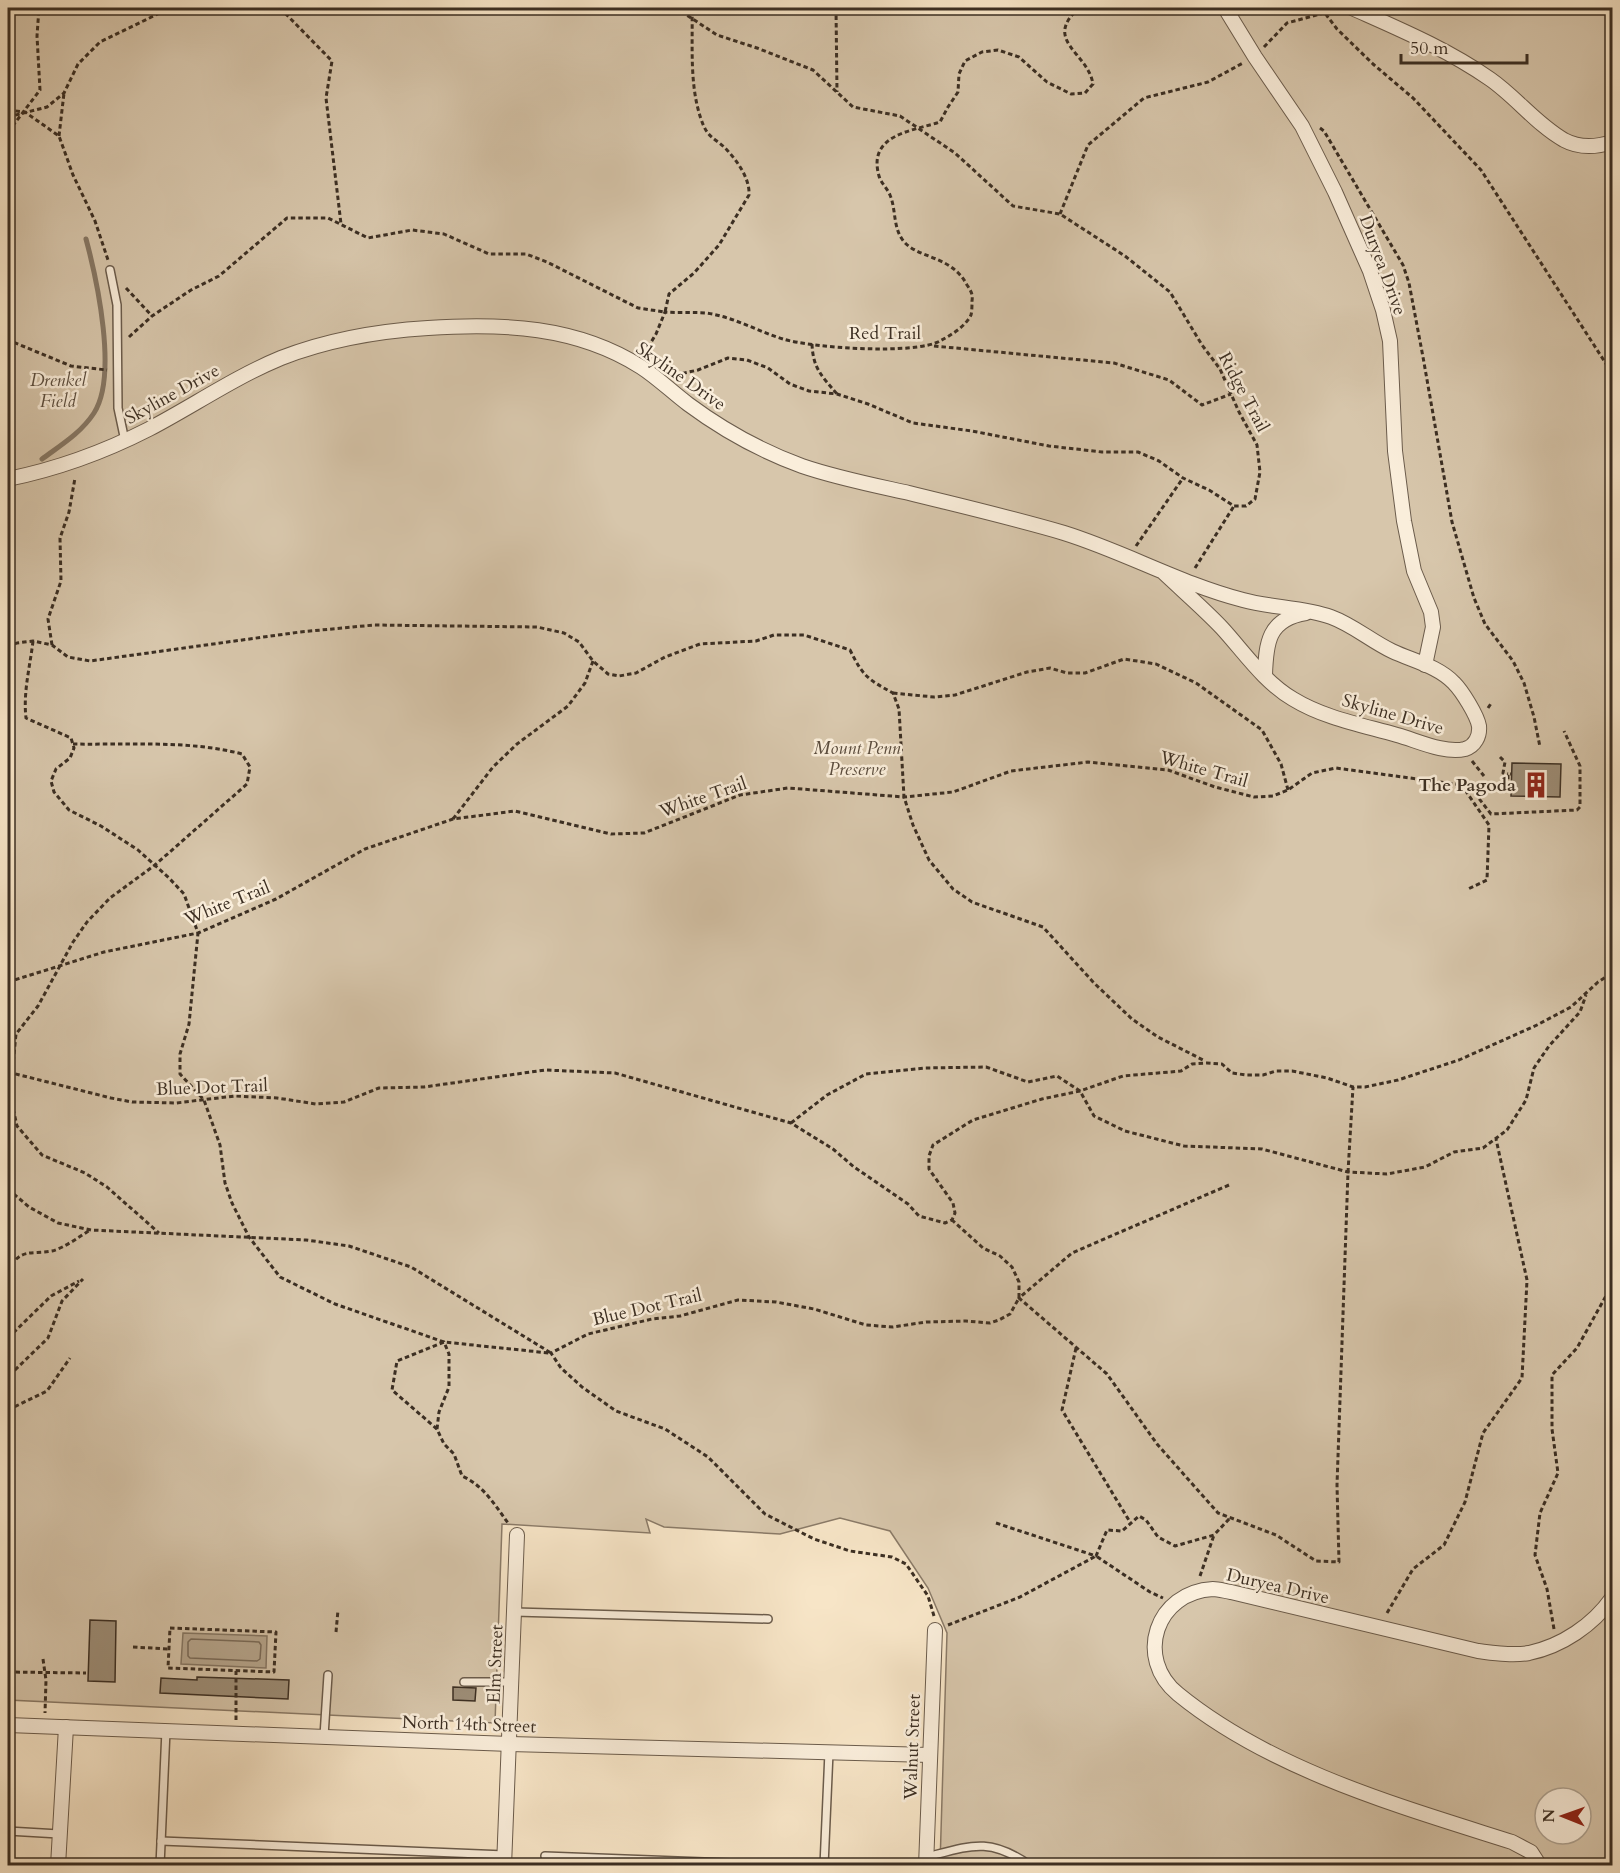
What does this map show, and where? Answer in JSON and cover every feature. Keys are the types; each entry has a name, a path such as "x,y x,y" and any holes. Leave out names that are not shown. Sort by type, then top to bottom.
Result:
{"street":[{"path":"1352,8 1456,57 1492,80 1546,128 1565,140 1583,146 1612,142"},
{"name":"Duryea Drive","path":"1226,9 1255,57 1302,126 1335,192 1370,271 1383,310 1390,341 1395,451 1404,521 1414,570 1431,612 1433,627 1425,665"},
{"name":"Skyline Drive","path":"8,479 56,468 125,441 250,372 286,356 392,331 472,326 530,328 589,342 636,364 659,379 684,401 735,435 774,455 807,467 853,481 1003,516 1056,531 1244,601 1314,612 1342,622 1392,651 1448,677 1460,689 1478,722 1479,730 1473,745 1463,750 1442,748 1351,723 1290,698 1265,675 1219,625 1164,573"},
{"path":"1265,675 1267,642 1272,632 1292,616 1314,612"},
{"name":"Elm Street","path":"505,1860 517,1535"},
{"name":"Duryea Drive","path":"1540,1866 1531,1852 1512,1842 1362,1794 1298,1766 1244,1738 1175,1692 1160,1674 1154,1653 1155,1634 1162,1617 1175,1603 1194,1593 1213,1589 1478,1651 1528,1653 1557,1643 1587,1625 1605,1609 1612,1598"},
{"name":"Walnut Street","path":"926,1861 935,1630"},
{"name":"North 14th Street","path":"8,1725 510,1744 930,1755"},
{"path":"58,1866 66,1727"}],"lane":[{"path":"110,270 117,305 118,408 125,441"},
{"path":"514,1612 768,1619"},
{"path":"324,1736 328,1675"},
{"path":"464,1682 512,1682"},
{"path":"160,1866 166,1730"},
{"path":"824,1866 829,1752"},
{"path":"8,1832 59,1834"},
{"path":"161,1841 505,1860"},
{"path":"926,1861 968,1846 997,1846 1015,1854 1031,1866"},
{"path":"545,1856 807,1866"}],"path":[{"path":"8,132 40,90 37,36 39,8"},
{"path":"152,316 110,270 107,253 73,175 59,136 64,93 78,64 100,42 170,8"},
{"path":"280,8 332,61 326,98 341,224"},
{"name":"Ridge Trail","path":"676,8 717,35 813,70 853,106 900,116 955,153 1013,206 1060,214 1125,256 1170,292 1202,345 1220,369 1257,445 1260,472 1255,500 1246,506 1234,506"},
{"path":"636,364 656,334 669,294 694,273 719,246 749,195 749,186 741,169 726,149 710,138 701,120 693,75 692,8"},
{"path":"836,8 837,92"},
{"name":"Red Trail","path":"118,353 133,332 152,316 191,290 219,276 287,218 328,218 369,238 412,231 444,234 489,254 526,254 547,262 638,308 665,312 706,313 743,322 784,340 812,344 900,349 933,345 956,333 971,315 973,294 961,274 939,259 919,251 902,240 891,196 879,179 876,166 880,150 888,140 901,132 940,122 958,93 959,74 965,61 982,52 998,50 1019,57 1047,82 1071,94 1085,93 1093,84 1091,73 1067,44 1064,32 1070,16 1079,8"},
{"path":"1322,8 1337,29 1413,98 1481,170 1612,373"},
{"path":"1060,214 1088,145 1144,98 1208,82 1255,57 1287,23 1325,12"},
{"path":"8,117 47,108 64,93"},
{"path":"8,110 25,112 59,136"},
{"path":"1302,126 1317,126 1324,131 1403,265 1423,357 1452,522 1474,598 1485,624 1513,661 1524,683 1540,747"},
{"path":"8,338 12,342 71,366 101,370"},
{"path":"812,344 817,371 837,394"},
{"path":"933,345 1114,363 1169,380 1202,405 1231,394"},
{"path":"659,379 698,370 728,358 747,360 768,368 790,384 809,391 837,394 868,404 912,423 972,431 1049,446 1102,452 1138,452 1159,461 1183,478 1209,490 1234,506 1186,581"},
{"path":"52,645 48,619 61,581 60,538 69,512 75,478 84,473"},
{"path":"1128,558 1183,478"},
{"path":"8,646 33,641 52,645 68,657 90,661 300,632 374,625 537,627 564,633 579,642 593,661 608,674 619,676 636,673 665,657 700,644 756,641 774,635 804,635 850,650 860,670 869,680 893,693 934,697 955,695 1027,672 1050,668 1067,673 1085,673 1125,659 1156,664 1196,683 1262,730 1281,764 1288,790"},
{"path":"33,641 24,700 26,718 71,738 74,748 70,758 56,769 51,781 54,792 69,810 138,850 184,894 198,933 192,1003 189,1024 180,1054 180,1074 204,1100 220,1145 225,1183 249,1237 280,1277 335,1304 444,1342 551,1353"},
{"path":"453,819 493,767 517,744 568,706 585,683 593,661"},
{"path":"893,693 898,709 904,796 913,825 929,860 953,889 972,902 1043,927 1094,983 1132,1019 1207,1063"},
{"path":"1469,785 1491,814 1577,810 1580,807 1580,766 1564,730"},
{"path":"73,744 223,748 242,754 250,767 247,784 155,865 110,898 87,922 73,942 38,1006 16,1034 10,1095 17,1126 42,1155 85,1173 107,1187 159,1233"},
{"name":"White Trail","path":"8,982 104,952 198,933 276,898 365,849 453,819 515,811 611,834 644,833 740,795 788,788 904,796 953,792 1011,771 1088,762 1168,770 1215,787 1254,797 1273,796 1288,790 1312,773 1336,768 1492,789 1508,786 1510,774 1503,773 1505,762 1500,757"},
{"path":"1461,784 1490,825 1488,875 1484,882 1468,889"},
{"path":"1353,1087 1337,1485 1339,1562 1316,1561 1276,1535 1218,1514 1157,1444 1107,1374 1019,1298 1019,1282 1012,1268 1000,1256 983,1248 952,1220 955,1213 953,1203 929,1169 929,1156 933,1144 973,1120 1042,1099 1080,1091 1123,1076 1181,1071 1192,1064 1222,1064 1232,1073 1263,1075 1276,1071 1292,1071 1327,1078 1353,1087 1365,1087 1398,1080 1459,1060 1545,1021 1571,1007 1612,973"},
{"path":"791,1122 827,1095 866,1074 925,1068 986,1067 1028,1082 1057,1076 1080,1091 1094,1116 1125,1131 1184,1146 1262,1149 1348,1172 1387,1174 1425,1167 1454,1152 1483,1148 1507,1130 1526,1100 1534,1068 1549,1046 1580,1011 1587,992"},
{"name":"Blue Dot Trail","path":"8,1072 132,1102 176,1103 235,1096 278,1098 316,1104 344,1102 380,1088 424,1087 545,1070 615,1073 791,1122 833,1149 854,1167 908,1204 919,1216 945,1223 952,1220"},
{"path":"1378,1627 1413,1569 1444,1545 1465,1502 1483,1433 1522,1378 1527,1280 1496,1139"},
{"name":"Blue Dot Trail","path":"551,1353 588,1334 652,1319 680,1316 738,1300 776,1302 814,1309 866,1325 893,1327 926,1322 990,1323 1010,1314 1019,1298 1072,1253 1229,1185"},
{"path":"8,1189 29,1207 58,1223 91,1230 306,1240 350,1246 411,1268 551,1353 561,1368 582,1388 616,1411 665,1429 708,1457 765,1514 814,1539 850,1551 892,1557 906,1564 928,1596 934,1610 935,1630 1020,1598 1096,1556 1107,1530 1122,1531 1139,1516 1146,1520 1158,1537 1175,1546 1214,1535"},
{"path":"8,1272 12,1262 29,1252 53,1251 91,1230"},
{"path":"8,1338 51,1296 83,1279 62,1301 48,1338 15,1370 8,1373"},
{"path":"1557,1643 1547,1589 1535,1555 1540,1513 1558,1473 1552,1429 1552,1375 1577,1348 1612,1285"},
{"path":"437,1429 439,1412 449,1387 449,1354 444,1342"},
{"path":"444,1342 397,1361 392,1390 437,1429 444,1444 454,1454 462,1476 473,1481 489,1497 517,1535"},
{"path":"1076,1348 1062,1410 1130,1522"},
{"path":"8,1410 47,1391 70,1358"},
{"path":"1194,1593 1214,1535 1230,1518"},
{"path":"996,1523 1096,1556 1150,1592 1175,1603"},
{"path":"336,1632 338,1610"},
{"path":"170,1628 276,1632 274,1672 236,1671 168,1668 170,1628"},
{"path":"133,1647 169,1649"},
{"path":"43,1659 46,1680 45,1700"},
{"path":"236,1671 236,1715"},
{"path":"8,1672 86,1673"}],"green space":[{"name":"Mount Penn Preserve","path":"8,8 1612,8 1612,1865 940,1865 947,1633 928,1588 890,1531 840,1518 780,1534 664,1527 646,1519 650,1533 502,1524 495,1723 8,1700"}],"water":[{"path":"183,1633 267,1636 266,1668 181,1664"}],"building":[{"name":"The Pagoda","path":"1512,763 1561,764 1560,797 1511,796"},
{"path":"90,1620 116,1621 115,1682 88,1681"},
{"path":"197,1677 289,1680 288,1699 160,1693 161,1678 197,1680"},
{"path":"453,1687 476,1688 475,1701 453,1700"}],"waterway":[{"path":"42,459 83,427 94,413 101,397 105,352 103,328 100,302 86,239"}],"place":[{"name":"The Pagoda","path":"1536,785"}],"park label":[{"name":"Drenkel Field","path":"58,390"}]}
